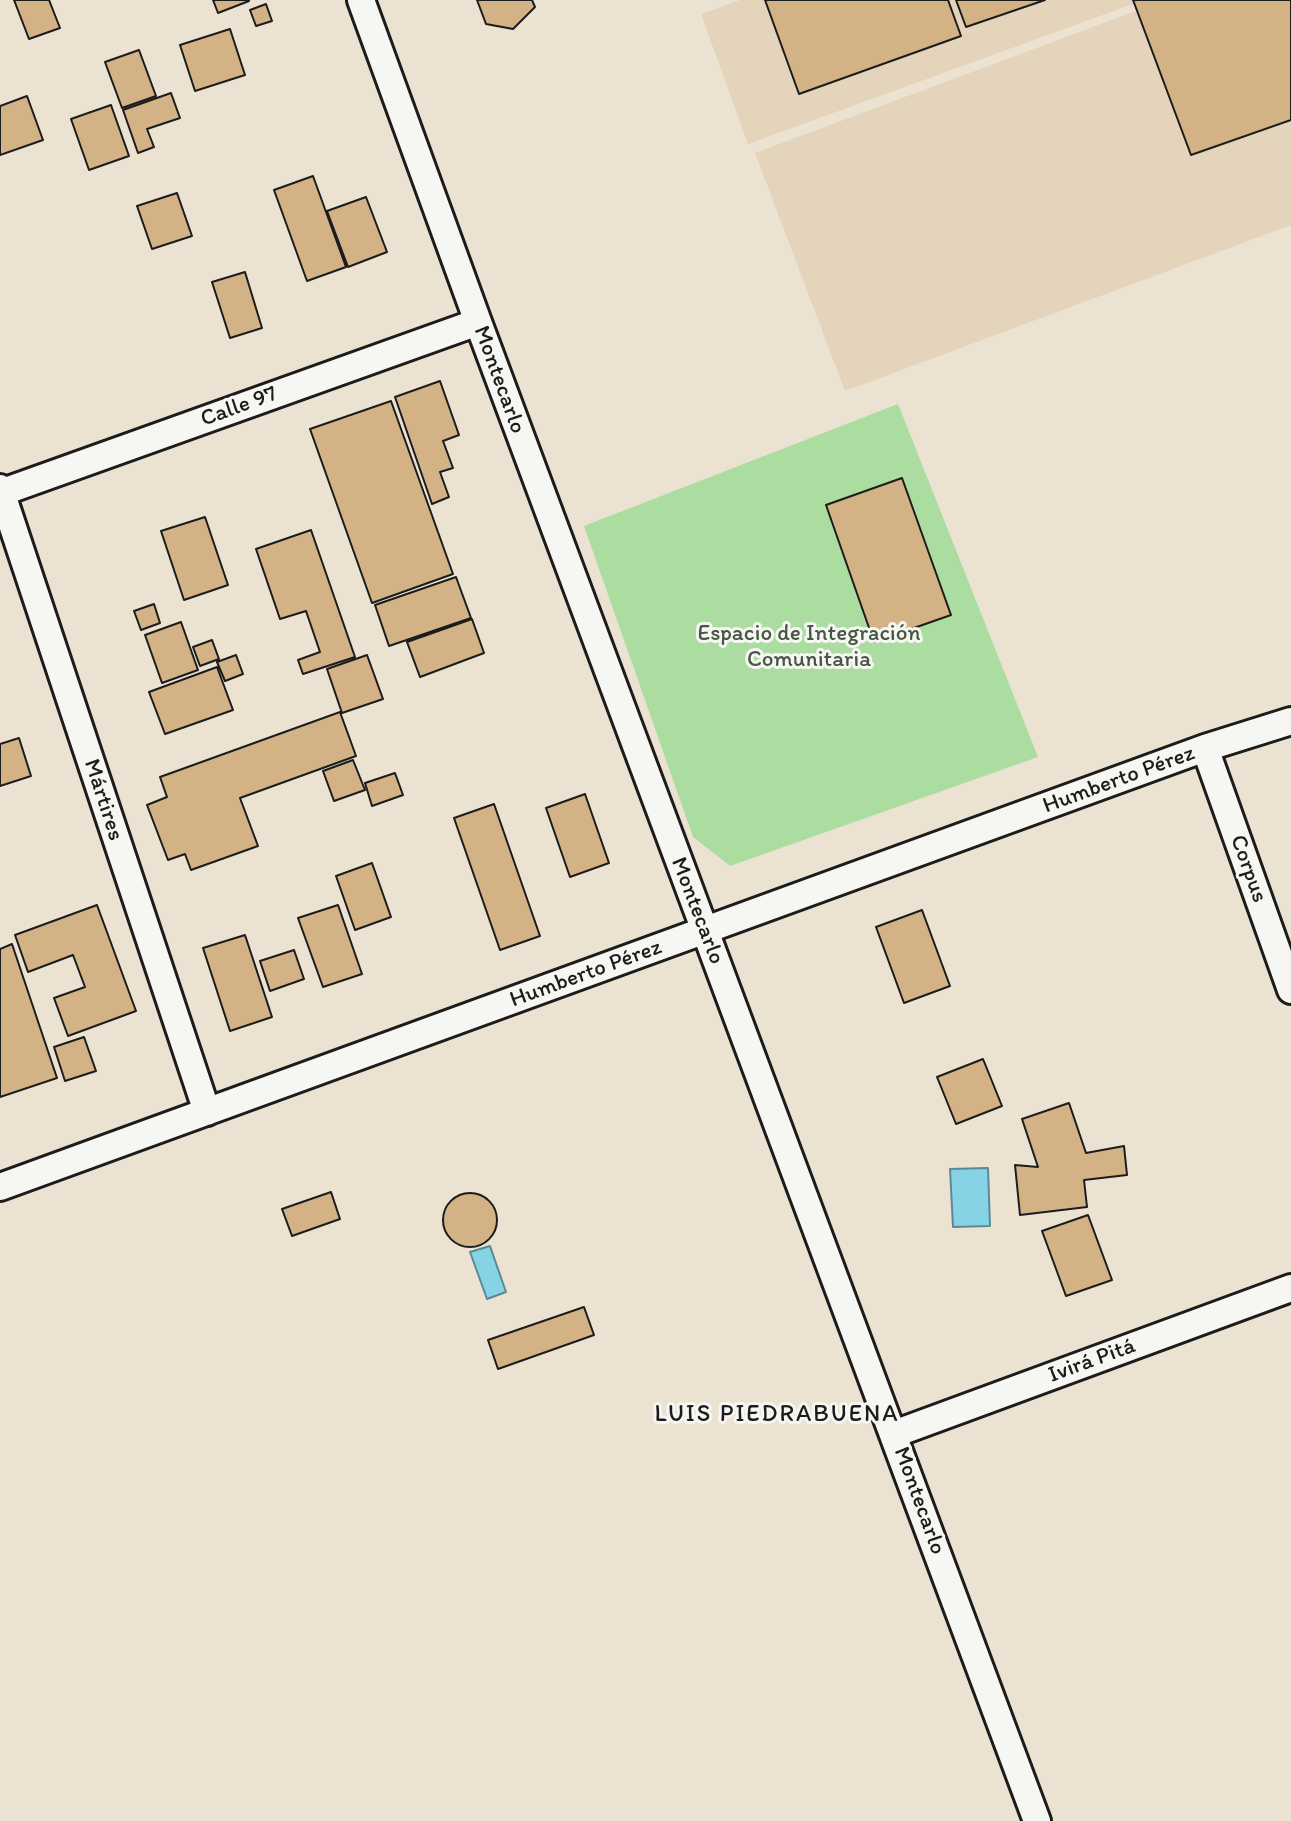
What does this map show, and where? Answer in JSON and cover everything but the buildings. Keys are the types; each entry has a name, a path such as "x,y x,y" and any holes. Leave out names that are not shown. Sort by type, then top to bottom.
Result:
{"street":[{"name":"Montecarlo","path":"361,0 1037,1821"},
{"name":"Calle 97","path":"0,491 478,321"},
{"name":"Mártires","path":"0,491 206,1112"},
{"name":"Humberto Pérez","path":"0,1187 1205,748 1291,721"},
{"name":"Corpus","path":"1205,748 1291,990"},
{"name":"Ivirá Pitá","path":"894,1434 1291,1288"}],"shaded area":[{"path":"740,0 1144,0 748,144 701,14"},
{"path":"1165,0 1291,0 1291,225 845,391 755,153"}],"green space":[{"name":"Espacio de Integración Comunitaria","path":"898,404 1038,757 730,866 693,837 584,526"}],"water":[{"path":"988,1168 990,1226 953,1227 950,1169"},
{"path":"490,1246 506,1292 487,1299 470,1252"}],"district":[{"name":"LUIS PIEDRABUENA","path":"777,1415"}]}
